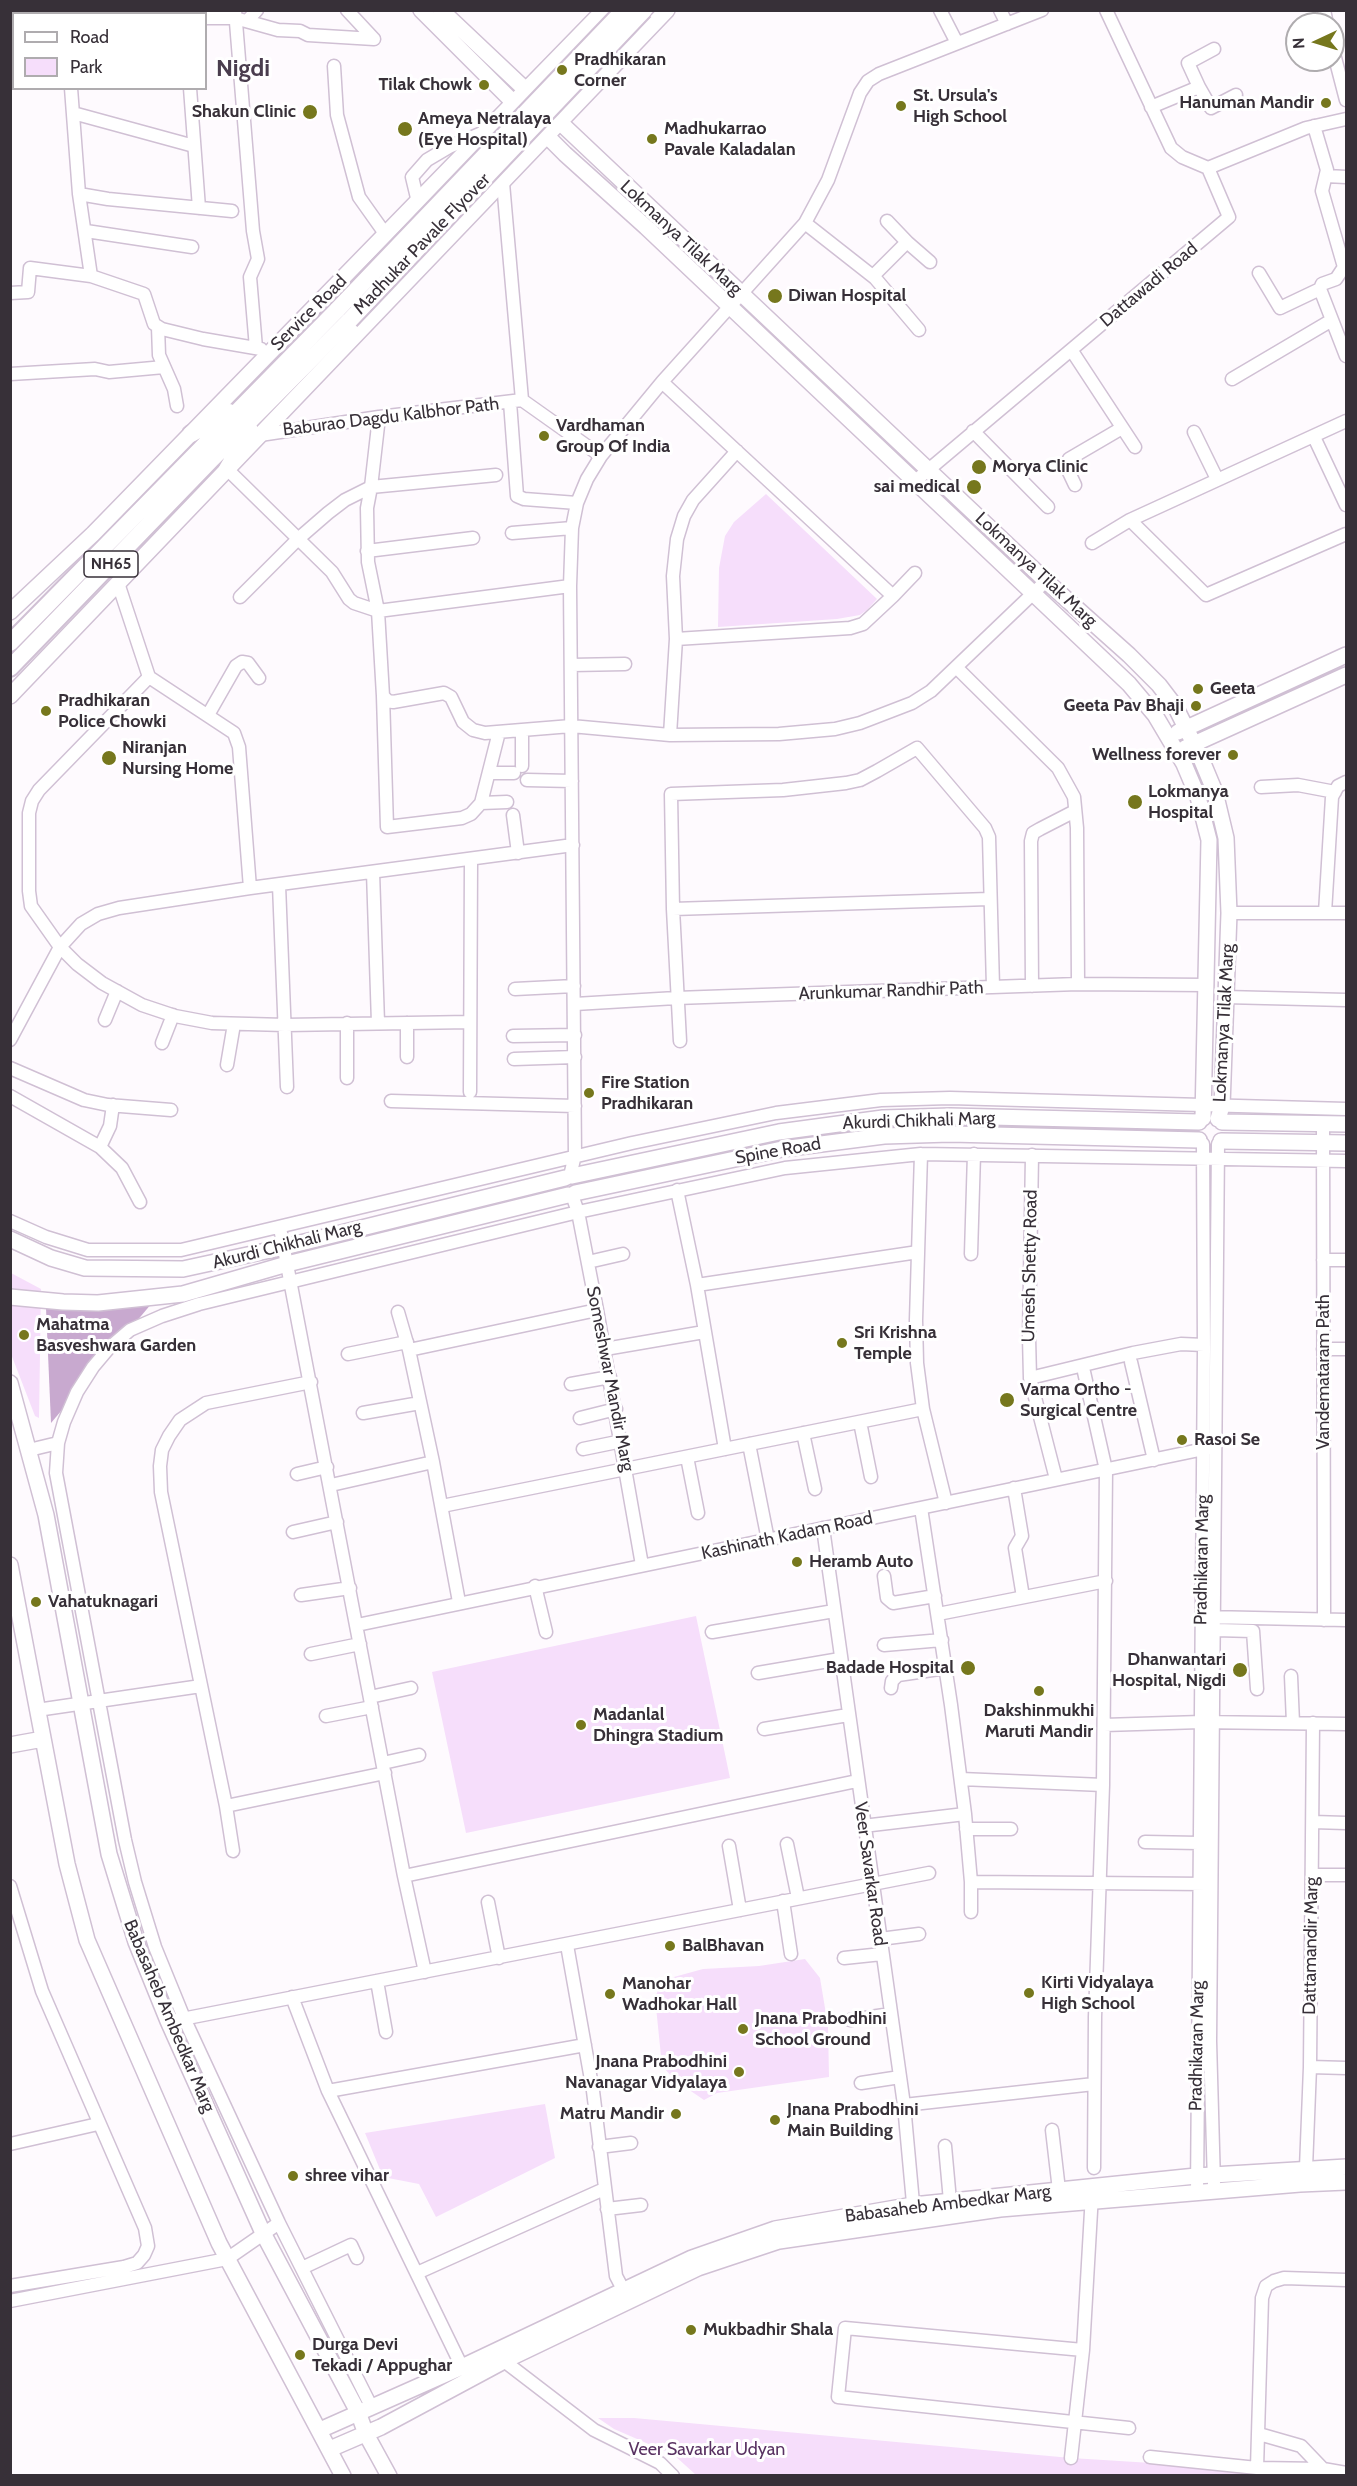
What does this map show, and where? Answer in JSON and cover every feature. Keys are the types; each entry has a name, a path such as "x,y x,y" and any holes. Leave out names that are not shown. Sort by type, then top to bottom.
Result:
{"highway":[{"name":"Madhukar Pavale Flyover","path":"344,314 624,10"},
{"name":"Madhukar Pavale Flyover","path":"344,314 644,10"},
{"name":"NH65","path":"10,643 253,408 344,314"},
{"path":"190,434 253,408"},
{"path":"228,469 253,408"},
{"name":"NH65","path":"10,668 206,454"}],"main road":[{"name":"Lokmanya Tilak Marg","path":"421,10 514,105 1129,684 1169,736 1198,797 1209,840 1207,985 1211,1116"},
{"name":"Lokmanya Tilak Marg","path":"441,10 927,470 1129,655 1159,685 1175,706 1215,792 1226,838 1229,913 1225,997 1211,1116"},
{"name":"Service Road","path":"10,612 93,534 514,105 604,10"},
{"path":"10,696 668,10"},
{"path":"646,227 656,215"},
{"path":"1169,736 1347,655"},
{"path":"1178,752 1347,675"},
{"path":"1211,1116 1225,1131 1210,1148 1196,1131 1211,1116"},
{"name":"Akurdi Chikhali Marg","path":"10,1239 68,1264 105,1270 183,1269 284,1247 569,1177 779,1132 883,1118 1211,1116 1347,1124"},
{"name":"Spine Road","path":"572,1194 782,1149 884,1136 950,1134 1210,1148"},
{"path":"1210,1148 1347,1143"},
{"path":"569,1177 561,1187 572,1194"},
{"name":"Akurdi Chikhali Marg","path":"10,1297 98,1303 183,1294 287,1263 572,1194"},
{"name":"Babasaheb Ambedkar Marg","path":"10,1383 46,1515 109,1854 123,1904 168,2021 263,2233 365,2409 381,2427"},
{"path":"10,1565 67,1864 87,1940 219,2243 343,2475"},
{"path":"10,1745 43,1739"},
{"name":"Babasaheb Ambedkar Marg","path":"626,2295 751,2249 811,2235 915,2221 1196,2176 1347,2167"},
{"name":"Babasaheb Ambedkar Marg","path":"330,2449 381,2427 500,2355 626,2295 692,2258 775,2229 913,2205 1059,2190 1092,2193 1197,2193 1347,2182"},
{"name":"Babasaheb Ambedkar Marg","path":"320,2430 462,2367 500,2355"},
{"name":"Babasaheb Ambedkar Marg","path":"365,2409 366,2434"},
{"path":"366,2434 389,2475"}],"street":[{"path":"207,18 239,16 256,10"},
{"path":"239,16 261,27 308,34 374,39 347,10"},
{"path":"940,10 957,43"},
{"path":"1000,10 1007,24"},
{"path":"569,1177 575,1155 570,586 572,528 577,503 587,479 601,456 662,382 805,223 828,180 860,93 868,81 879,74 1042,10"},
{"path":"1106,10 1171,148 1182,157 1208,168 1271,141 1314,126 1347,118"},
{"path":"239,16 253,231 258,259 250,277 256,348"},
{"path":"1214,49 1188,63 1198,87 1211,108 1236,95"},
{"path":"334,66 337,115 359,196 386,235"},
{"path":"1339,72 1347,100"},
{"path":"1152,107 1198,87"},
{"path":"71,90 79,194 91,276"},
{"path":"190,90 199,208"},
{"path":"73,113 194,146"},
{"path":"1259,273 1280,308 1320,289 1322,284 1336,279 1344,267 1322,191 1326,165 1314,126"},
{"path":"418,202 412,177 427,160 448,147 488,131"},
{"name":"Dattawadi Road","path":"914,482 1229,217 1208,168"},
{"path":"1326,176 1347,177"},
{"path":"503,183 516,401 517,496 524,499 577,503"},
{"path":"79,194 232,211"},
{"path":"887,221 930,262"},
{"path":"805,223 873,276 919,330"},
{"path":"86,231 192,247"},
{"path":"873,276 907,242"},
{"path":"10,293 28,292 30,268 91,276 144,294 154,324 158,327 203,339 272,351"},
{"path":"1320,289 1347,356"},
{"path":"1232,379 1332,320"},
{"path":"158,327 157,347 174,389 177,406"},
{"path":"1072,351 1135,447"},
{"path":"10,374 95,369 109,372 164,367"},
{"path":"662,382 893,596"},
{"path":"516,401 601,456"},
{"name":"Baburao Dagdu Kalbhor Path","path":"260,435 379,417 516,401"},
{"path":"379,417 372,487 367,508 368,551 378,611 387,827 462,818 471,814 482,803 499,732"},
{"path":"1092,543 1130,520 1347,421"},
{"path":"1076,485 1066,466 1069,459 1122,428"},
{"path":"973,431 1048,507"},
{"path":"1194,432 1216,479"},
{"path":"1314,436 1347,505"},
{"path":"670,735 676,639 673,576 680,528 693,500 737,451"},
{"path":"228,469 332,572 349,599 378,611 570,586"},
{"path":"240,597 298,539 345,501 372,487 496,475"},
{"path":"1130,520 1206,596 1347,534"},
{"path":"512,533 572,528"},
{"path":"368,551 473,538"},
{"path":"676,639 850,628 863,624 915,573"},
{"path":"383,696 393,702 444,693 451,697 463,722 473,730 499,732 571,726 670,735 779,734 835,729 860,723 912,703 931,691 1046,581"},
{"path":"118,583 149,677 234,733 239,747 250,888"},
{"path":"208,715 236,666 242,662 248,663 259,678"},
{"path":"571,665 625,664"},
{"path":"957,668 1058,768 1074,797 1078,984"},
{"path":"149,677 39,790 28,813 30,899 32,906 60,947 77,964 142,1005 173,1015 212,1023 285,1025 470,1022"},
{"path":"489,772 518,770 522,730"},
{"path":"680,1041 676,998 671,794 783,790 846,783 860,780 916,748 985,828 990,847 989,899 993,987"},
{"path":"527,780 572,781"},
{"path":"1325,912 1332,797 1338,786 1347,782"},
{"path":"1261,787 1298,785 1335,792"},
{"path":"482,803 507,802"},
{"path":"1032,986 1031,841 1033,833 1076,811"},
{"path":"513,815 518,853"},
{"path":"10,1040 60,947 81,924 98,914 119,908 250,888 573,845"},
{"path":"470,1092 471,860"},
{"path":"373,872 378,1023"},
{"path":"279,885 287,1087"},
{"path":"673,909 989,899"},
{"path":"1229,913 1347,913"},
{"name":"Arunkumar Randhir Path","path":"575,1004 676,998 1078,984 1207,985"},
{"path":"515,989 574,986"},
{"path":"105,1020 117,991"},
{"path":"1225,997 1347,1000"},
{"path":"162,1043 173,1015"},
{"path":"347,1023 347,1078"},
{"path":"407,1023 407,1057"},
{"path":"227,1065 234,1024"},
{"path":"513,1036 575,1035"},
{"path":"514,1059 575,1057"},
{"path":"10,1068 84,1100 113,1106 171,1110"},
{"path":"10,1096 100,1147 122,1168 140,1202"},
{"path":"10,1221 73,1246 106,1251 181,1250 280,1228 575,1155 776,1113 882,1100 950,1098 1211,1116 1347,1109"},
{"path":"391,1101 575,1106"},
{"path":"100,1147 110,1126 113,1106"},
{"name":"Vandemataram Path","path":"1323,1124 1324,1620"},
{"name":"Babasaheb Ambedkar Marg","path":"365,2409 302,2268 184,2018 155,1947 135,1882 125,1840 56,1473 58,1443 64,1422 77,1392 109,1348 130,1330 162,1316 199,1304 578,1212 797,1167 921,1154 1032,1155 1210,1148 1347,1161"},
{"name":"Pradhikaran Marg","path":"1197,2193 1205,1884 1207,1722 1201,1617 1204,1345 1210,1148"},
{"name":"Pradhikaran Marg","path":"1210,1148 1216,1447 1215,1624 1199,1843 1205,1884 1214,2191"},
{"path":"921,1154 917,1363 923,1409 946,1503"},
{"path":"971,1254 974,1154"},
{"name":"Umesh Shetty Road","path":"1032,1155 1030,1378 1056,1479"},
{"path":"677,1190 697,1286 725,1449"},
{"name":"Someshwar Mandir Marg","path":"572,1194 578,1212 605,1349 642,1565"},
{"path":"280,1228 404,1876 425,1972"},
{"path":"697,1286 918,1252"},
{"path":"588,1262 623,1254"},
{"path":"1323,1260 1347,1260"},
{"path":"348,1354 408,1346 597,1310"},
{"path":"398,1312 408,1346 433,1462 459,1602"},
{"path":"605,1349 704,1332"},
{"path":"1030,1378 1132,1353 1181,1344 1204,1345"},
{"path":"1323,1349 1347,1349"},
{"path":"1131,1362 1154,1460"},
{"path":"1084,1372 1106,1470 1103,1785 1094,2084 1094,2168"},
{"path":"571,1384 610,1377"},
{"path":"233,1851 226,1806 161,1492 162,1450 180,1420 206,1403 311,1382"},
{"path":"363,1413 420,1403"},
{"path":"580,1418 616,1409"},
{"path":"442,1506 923,1409"},
{"path":"860,1422 871,1477"},
{"path":"803,1433 816,1489"},
{"path":"583,1449 622,1441"},
{"path":"29,1450 58,1443"},
{"path":"749,1444 768,1540"},
{"name":"Kashinath Kadam Road","path":"357,1625 459,1602 1216,1447"},
{"path":"687,1457 698,1513"},
{"path":"330,1485 433,1462"},
{"path":"297,1474 327,1467"},
{"path":"1014,1488 1022,1536 1015,1548 1023,1598"},
{"path":"921,1508 961,1779 971,1882 971,1912"},
{"path":"293,1532 338,1522"},
{"name":"Veer Savarkar Road","path":"823,1528 863,1826 904,2105 915,2221"},
{"path":"884,1576 887,1598 893,1603 935,1596"},
{"path":"938,1614 1106,1581"},
{"path":"535,1587 546,1632"},
{"path":"301,1595 350,1588"},
{"path":"712,1632 834,1611"},
{"path":"1201,1617 1215,1624 1253,1631 1257,1689"},
{"path":"1215,1624 1347,1620"},
{"path":"884,1645 942,1640"},
{"path":"310,1654 360,1644"},
{"path":"758,1672 840,1659"},
{"path":"891,1688 892,1682 898,1675 946,1668"},
{"path":"1291,1676 1293,1723"},
{"path":"37,1710 201,1686"},
{"path":"326,1716 411,1688"},
{"path":"765,1729 848,1715"},
{"path":"1104,1725 1207,1722 1347,1724"},
{"name":"Dattamandir Marg","path":"1306,2168 1310,2067 1313,1723"},
{"path":"226,1806 384,1768 419,1755"},
{"path":"961,1779 1103,1785"},
{"path":"404,1876 857,1781"},
{"path":"863,1826 965,1814"},
{"path":"1313,1822 1347,1823"},
{"path":"966,1829 1011,1829"},
{"path":"1145,1842 1199,1843"},
{"path":"787,1844 798,1898"},
{"path":"729,1846 740,1910"},
{"path":"168,2021 929,1873"},
{"path":"1312,1875 1347,1875"},
{"path":"971,1882 1205,1884"},
{"path":"10,1886 42,1991 145,2228 148,2246 137,2263 124,2267 10,2286"},
{"path":"783,1901 791,1954"},
{"path":"488,1902 499,1958"},
{"path":"880,1939 920,1934"},
{"path":"567,1945 593,2091 616,2276 626,2295"},
{"path":"844,1958 882,1954"},
{"path":"377,1981 387,2032"},
{"path":"292,1997 328,2091 417,2273 440,2326 462,2367"},
{"path":"850,2020 891,2014"},
{"path":"328,2091 585,2045"},
{"path":"1310,2067 1347,2067"},
{"path":"861,2083 900,2077"},
{"path":"904,2105 1094,2084"},
{"path":"10,2144 98,2124"},
{"path":"1052,2130 1059,2190"},
{"path":"599,2147 631,2143"},
{"path":"945,2146 950,2201"},
{"path":"417,2273 604,2189"},
{"path":"1071,2458 1083,2350 1092,2193"},
{"path":"607,2209 641,2205"},
{"path":"10,2301 227,2259 279,2223"},
{"path":"302,2268 351,2245 357,2259"},
{"path":"1257,2468 1262,2298 1266,2286 1284,2278 1347,2280"},
{"path":"1083,2350 845,2328 838,2397 1130,2428"},
{"path":"500,2355 594,2430 660,2463 673,2475"},
{"path":"1259,2434 1301,2446 1323,2469"},
{"path":"1150,2457 1257,2468 1323,2469 1347,2473"}],"green space":[{"path":"766,494 877,599 867,610 860,615 837,619 718,627 719,568 725,536 734,522"},
{"path":"11,1273 41,1289 39,1418 35,1416 11,1354"},
{"name":"Madanlal Dhingra Stadium","path":"696,1616 730,1778 466,1833 432,1672"},
{"name":"Jnana Prabodhini School Ground","path":"805,1959 820,1978 828,2026 829,2077 717,2093 704,2100 676,2081 662,2066 655,1997 663,1980 703,1969 759,1966"},
{"path":"545,2104 555,2158 436,2217 419,2184 383,2177 365,2133"},
{"name":"Veer Savarkar Udyan","path":"598,2418 634,2418 1071,2458 1345,2475 696,2475 674,2455 614,2429"}],"shaded area":[{"path":"152,1303 51,1423 46,1308"}],"place":[{"name":"Pradhikaran Corner","path":"562,70"},
{"name":"Tilak Chowk","path":"484,85"},
{"name":"Hanuman Mandir","path":"1326,103"},
{"name":"St. Ursula's High School","path":"901,106"},
{"name":"Shakun Clinic","path":"310,112"},
{"name":"Ameya Netralaya (Eye Hospital)","path":"405,129"},
{"name":"Madhukarrao Pavale Kaladalan","path":"652,139"},
{"name":"Diwan Hospital","path":"775,296"},
{"name":"Vardhaman Group Of India","path":"544,436"},
{"name":"Morya Clinic","path":"979,467"},
{"name":"sai medical","path":"974,487"},
{"name":"Geeta","path":"1198,689"},
{"name":"Geeta Pav Bhaji","path":"1196,706"},
{"name":"Pradhikaran Police Chowki","path":"46,711"},
{"name":"Wellness forever","path":"1233,755"},
{"name":"Niranjan Nursing Home","path":"109,758"},
{"name":"Lokmanya Hospital","path":"1135,802"},
{"name":"Fire Station Pradhikaran","path":"589,1093"},
{"name":"Mahatma Basveshwara Garden","path":"24,1335"},
{"name":"Sri Krishna Temple","path":"842,1343"},
{"name":"Varma Ortho - Surgical Centre","path":"1007,1400"},
{"name":"Rasoi Se","path":"1182,1440"},
{"name":"Heramb Auto","path":"797,1562"},
{"name":"Vahatuknagari","path":"36,1602"},
{"name":"Badade Hospital","path":"968,1668"},
{"name":"Dhanwantari Hospital, Nigdi","path":"1240,1670"},
{"name":"Dakshinmukhi Maruti Mandir","path":"1039,1691"},
{"name":"Madanlal Dhingra Stadium","path":"581,1725"},
{"name":"BalBhavan","path":"670,1946"},
{"name":"Kirti Vidyalaya High School","path":"1029,1993"},
{"name":"Manohar Wadhokar Hall","path":"610,1994"},
{"name":"Jnana Prabodhini School Ground","path":"743,2029"},
{"name":"Jnana Prabodhini Navanagar Vidyalaya","path":"739,2072"},
{"name":"Matru Mandir","path":"676,2114"},
{"name":"Jnana Prabodhini Main Building","path":"775,2120"},
{"name":"shree vihar","path":"293,2176"},
{"name":"Mukbadhir Shala","path":"691,2330"},
{"name":"Durga Devi Tekadi / Appughar","path":"300,2355"}],"district":[{"name":"Nigdi","path":"243,69"}]}
